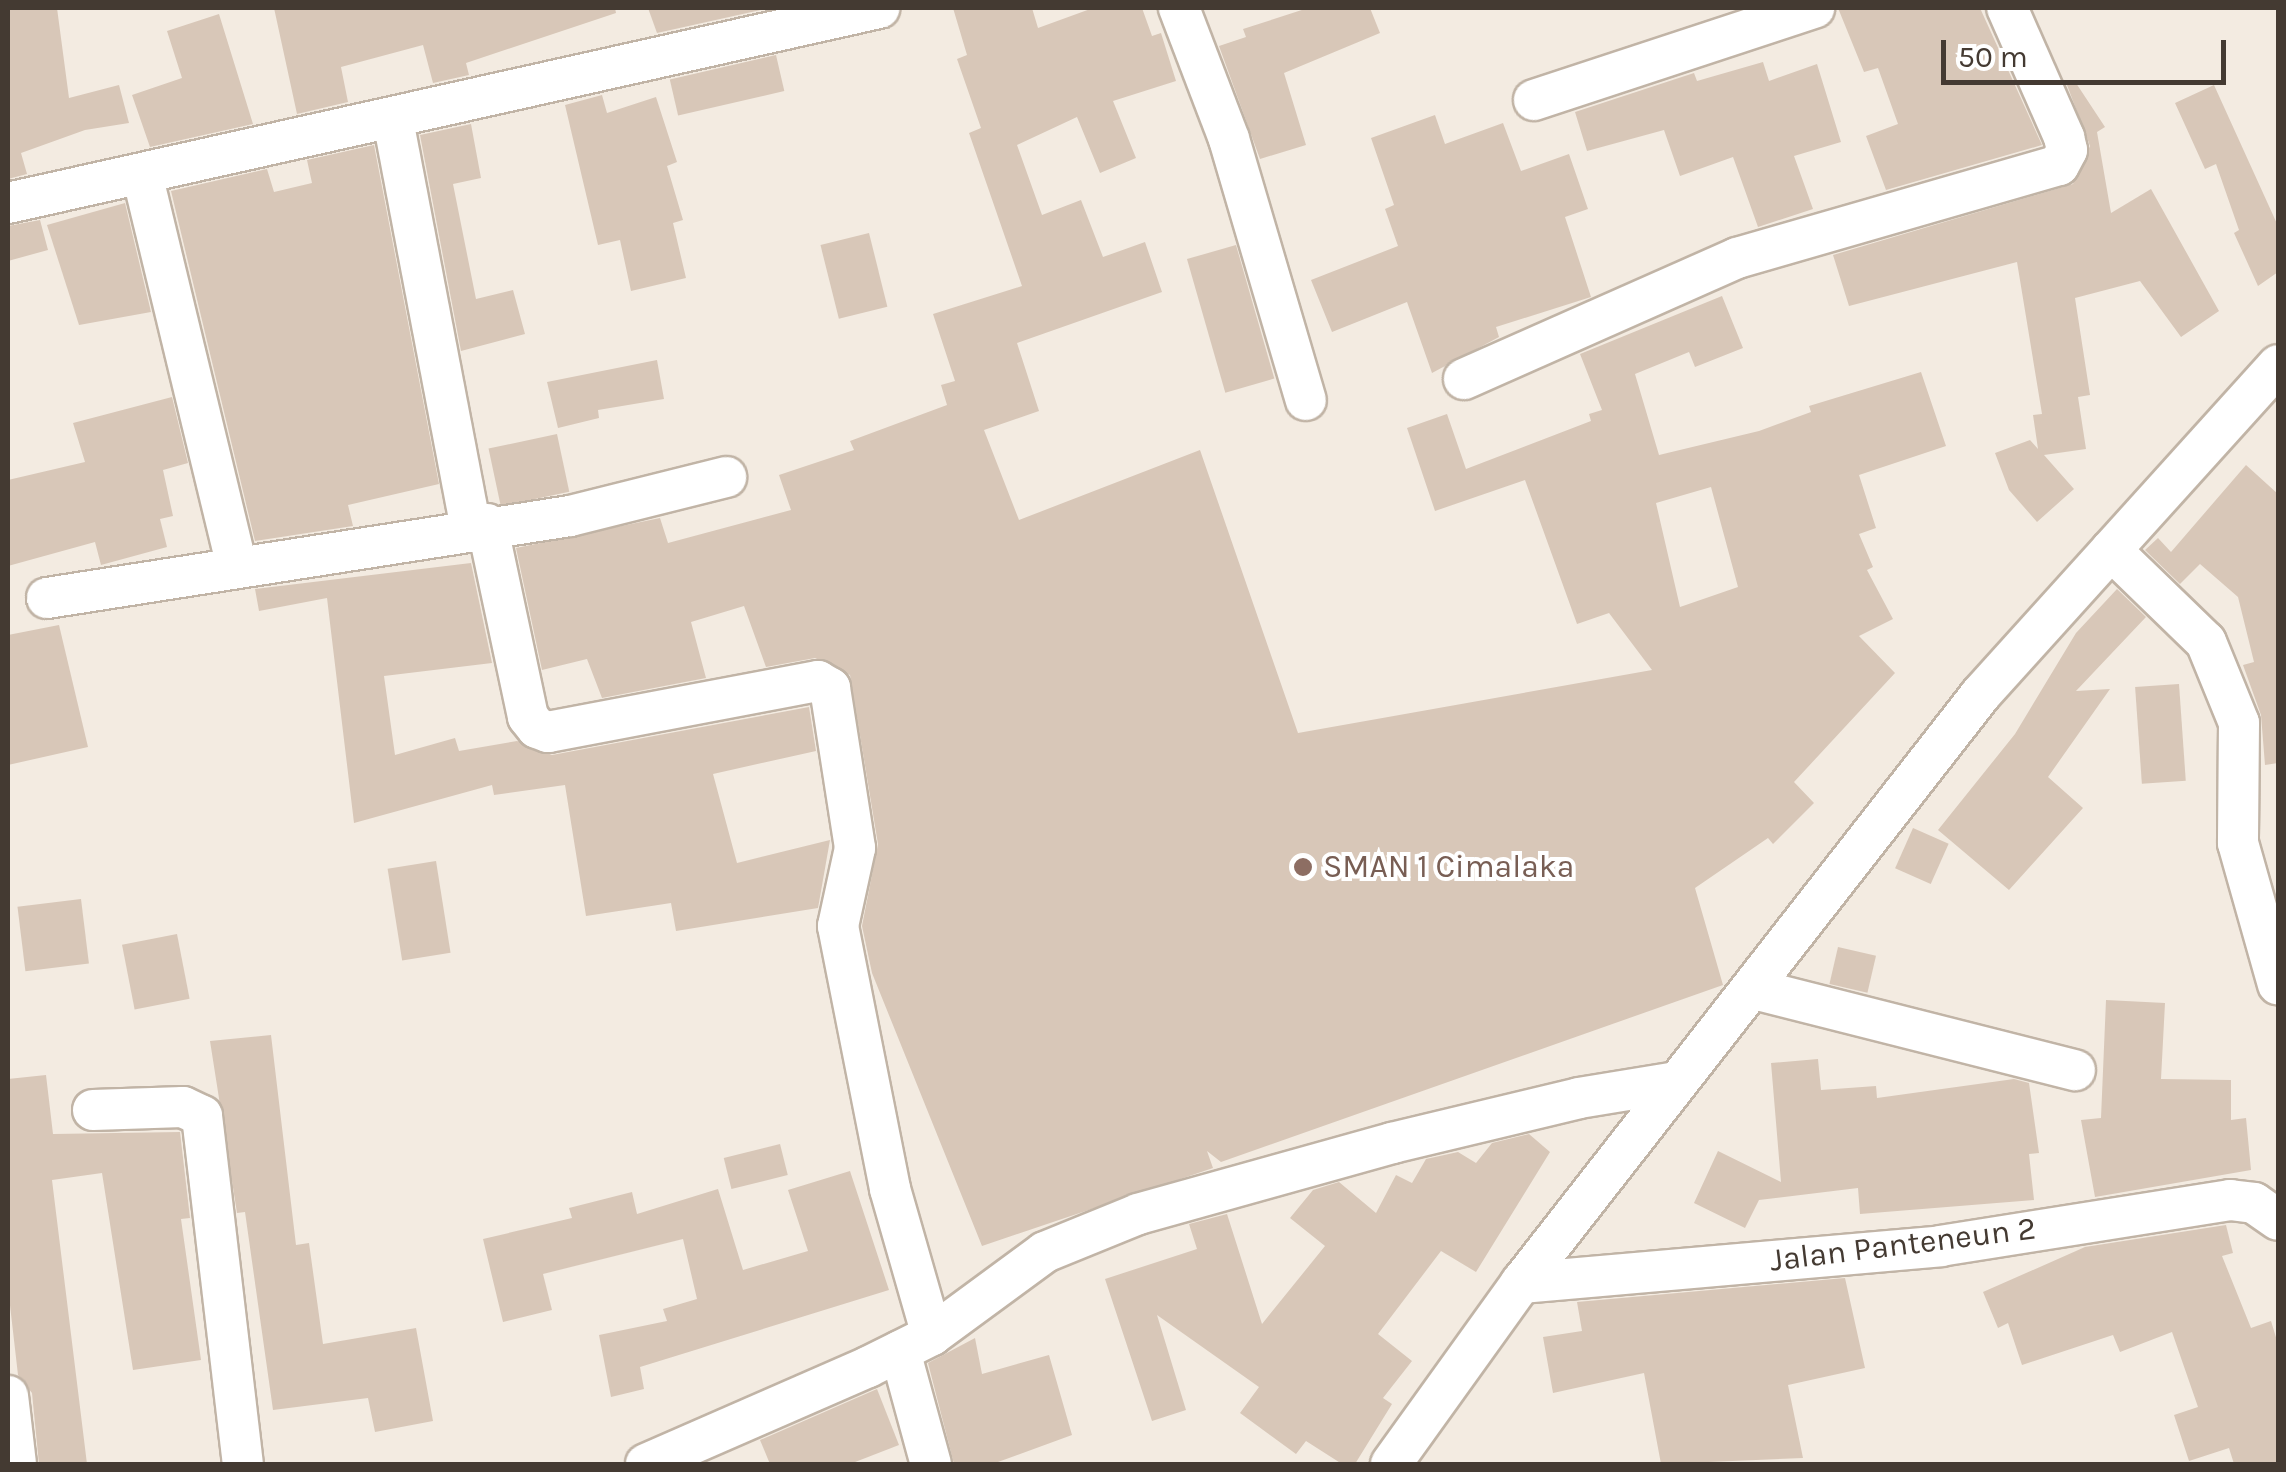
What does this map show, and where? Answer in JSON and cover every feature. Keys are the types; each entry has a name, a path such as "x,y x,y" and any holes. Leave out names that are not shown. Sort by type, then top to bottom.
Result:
{"street":[{"path":"8,204 879,8"},
{"path":"1178,8 1229,139 1306,400"},
{"path":"1534,100 1814,8"},
{"path":"1464,379 1737,258 2059,165 2067,150 2064,137 2006,8"},
{"path":"393,120 480,526 528,716 537,728 548,732 818,681 830,688 855,848 838,926 890,1189 932,1464"},
{"path":"142,174 237,566"},
{"path":"1391,1464 1521,1283 1981,694 2278,364"},
{"path":"47,598 480,526 570,516 726,476"},
{"path":"2112,550 2206,642 2239,723 2238,843 2278,984"},
{"path":"1754,989 2076,1070"},
{"path":"646,1464 916,1343 1045,1252 1138,1214 1430,1134 1579,1098 1677,1082"},
{"path":"92,1110 183,1107 202,1116 242,1464"},
{"name":"Jalan Panteneun 2","path":"1521,1283 1940,1246 2230,1200 2254,1203 2278,1220"},
{"path":"8,1396 16,1464"}],"building":[{"path":"8,8 57,8 69,98 119,85 129,123 85,130 21,153 27,174 8,179"},
{"path":"274,8 615,8 616,13 466,63 469,75 433,83 423,45 341,67 348,102 297,114"},
{"path":"648,8 764,8 765,9 657,33"},
{"path":"953,8 1032,8 1038,28 1093,8 1142,8 1152,36 1161,33 1176,81 1113,101 1136,158 1100,173 1077,117 1017,145 1042,215 1081,200 1103,257 1145,242 1162,292 1017,343 1039,411 984,430 1019,520 1200,450 1298,733 1652,670 1609,613 1577,624 1525,480 1435,511 1407,428 1447,414 1466,469 1591,421 1589,414 1602,410 1580,354 1722,296 1743,348 1695,367 1689,352 1635,374 1659,455 1759,431 1811,412 1809,406 1921,372 1946,446 1859,475 1876,528 1859,534 1873,567 1867,570 1893,619 1859,636 1895,673 1794,782 1814,803 1773,844 1768,838 1695,888 1723,985 1221,1162 1207,1151 1213,1168 982,1246 872,973 862,926 878,844 850,675 815,658 766,667 744,606 691,622 706,678 602,698 587,659 542,670 516,548 660,518 668,543 791,510 779,475 854,450 850,441 947,405 941,385 955,381 933,314 1022,286 969,133 981,128 957,59 967,55","holes":["1711,487 1738,587 1680,607 1656,503"]},
{"path":"1308,8 1370,8 1380,33 1284,73 1306,145 1260,159 1219,46 1246,37 1243,29"},
{"path":"1838,8 1980,8 2042,145 1886,190 1866,136 1898,124 1878,68 1864,72"},
{"path":"219,14 253,124 150,147 132,95 182,78 167,31"},
{"path":"776,55 784,91 678,116 670,80"},
{"path":"1763,62 1769,81 1817,64 1841,142 1794,156 1813,209 1758,227 1733,157 1680,176 1664,130 1587,151 1575,112 1694,73 1697,81"},
{"path":"2074,80 2105,127 2097,132 2111,213 2151,189 2219,311 2181,337 2140,281 2075,298 2090,395 2078,397 2086,449 2044,455 2074,489 2037,522 2009,490 1995,453 2030,440 2038,449 2033,415 2042,414 2017,262 1849,306 1833,255 2073,184 2090,146 2067,85"},
{"path":"2214,85 2278,226 2278,272 2258,286 2234,233 2239,230 2216,164 2205,169 2175,103"},
{"path":"602,95 607,113 656,97 677,162 667,166 683,220 673,223 686,278 631,291 620,240 598,245 565,105"},
{"path":"1435,115 1445,144 1503,123 1521,171 1569,154 1588,209 1565,217 1591,297 1496,327 1499,337 1432,373 1407,302 1332,332 1311,280 1398,246 1385,209 1394,205 1371,138"},
{"path":"471,124 481,178 453,184 476,299 513,290 525,334 461,351 420,135"},
{"path":"374,145 439,484 348,505 353,526 255,541 171,191 267,169 274,192 312,183 307,160"},
{"path":"125,203 151,312 79,325 47,225"},
{"path":"40,220 48,250 8,261 8,226"},
{"path":"869,233 887,307 839,319 820,245"},
{"path":"1236,245 1274,379 1225,393 1187,259"},
{"path":"657,360 664,399 598,410 599,418 558,428 547,382"},
{"path":"172,397 188,463 163,470 173,516 160,519 167,547 101,565 95,542 8,566 8,480 85,462 73,423"},
{"path":"557,434 569,492 501,506 489,449"},
{"path":"2246,465 2278,494 2278,763 2265,765 2261,715 2243,665 2254,662 2238,597 2200,564 2180,584 2145,550 2158,538 2171,552"},
{"path":"471,563 492,663 384,676 395,755 455,738 459,751 517,741 552,755 809,707 816,751 713,774 737,863 830,840 818,908 676,931 671,903 586,916 565,785 494,795 492,785 354,823 327,598 259,611 255,589"},
{"path":"2117,589 2146,617 2076,691 2110,689 2048,777 2083,808 2009,890 1938,830 2015,734 2076,633"},
{"path":"59,625 88,747 8,765 8,635"},
{"path":"2179,684 2186,781 2142,784 2135,687"},
{"path":"1913,828 1949,844 1931,884 1895,868"},
{"path":"436,861 451,953 402,961 388,869"},
{"path":"81,899 89,964 25,971 17,907"},
{"path":"177,934 190,999 135,1009 122,945"},
{"path":"1838,947 1876,956 1867,993 1829,984"},
{"path":"2106,1000 2165,1003 2161,1079 2231,1080 2231,1120 2246,1118 2251,1170 2095,1197 2081,1120 2101,1118"},
{"path":"271,1035 296,1245 309,1243 323,1344 416,1328 433,1421 375,1432 368,1398 273,1410 245,1212 237,1213 210,1041"},
{"path":"1818,1059 1821,1090 1876,1086 1877,1098 2014,1079 2029,1083 2039,1153 2029,1154 2034,1200 1860,1214 1858,1188 1759,1200 1745,1228 1694,1203 1718,1151 1781,1182 1771,1063"},
{"path":"46,1075 53,1134 180,1132 190,1218 181,1219 201,1360 133,1370 102,1173 52,1180 87,1464 39,1464 32,1393 18,1375 8,1288 8,1079"},
{"path":"1529,1134 1550,1152 1476,1272 1441,1251 1378,1334 1412,1361 1383,1398 1392,1404 1355,1464 1342,1464 1306,1441 1296,1454 1240,1413 1259,1387 1157,1315 1186,1410 1152,1421 1105,1279 1197,1249 1189,1224 1227,1214 1262,1324 1325,1246 1290,1218 1313,1190 1339,1182 1376,1213 1396,1175 1412,1183 1426,1159 1458,1152 1476,1163 1492,1143"},
{"path":"780,1144 788,1175 731,1189 724,1158"},
{"path":"850,1171 889,1290 640,1367 644,1389 611,1397 599,1335 667,1321 663,1309 697,1299 683,1239 543,1274 552,1310 503,1322 483,1239 572,1218 569,1208 632,1192 637,1214 718,1189 743,1270 808,1251 788,1190"},
{"path":"2226,1225 2233,1253 2222,1256 2251,1328 2271,1321 2278,1344 2278,1464 2234,1464 2229,1448 2189,1461 2174,1415 2198,1407 2172,1332 2120,1352 2113,1335 2022,1365 2008,1323 1998,1328 1983,1292 2085,1247"},
{"path":"1845,1278 1865,1368 1788,1385 1803,1458 1661,1464 1644,1373 1553,1393 1543,1337 1582,1331 1577,1302"},
{"path":"975,1338 982,1374 1049,1355 1072,1435 998,1462 954,1464 928,1363"},
{"path":"877,1389 899,1445 850,1464 770,1464 760,1440"}],"place":[{"name":"SMAN 1 Cimalaka","path":"1303,867"}]}
